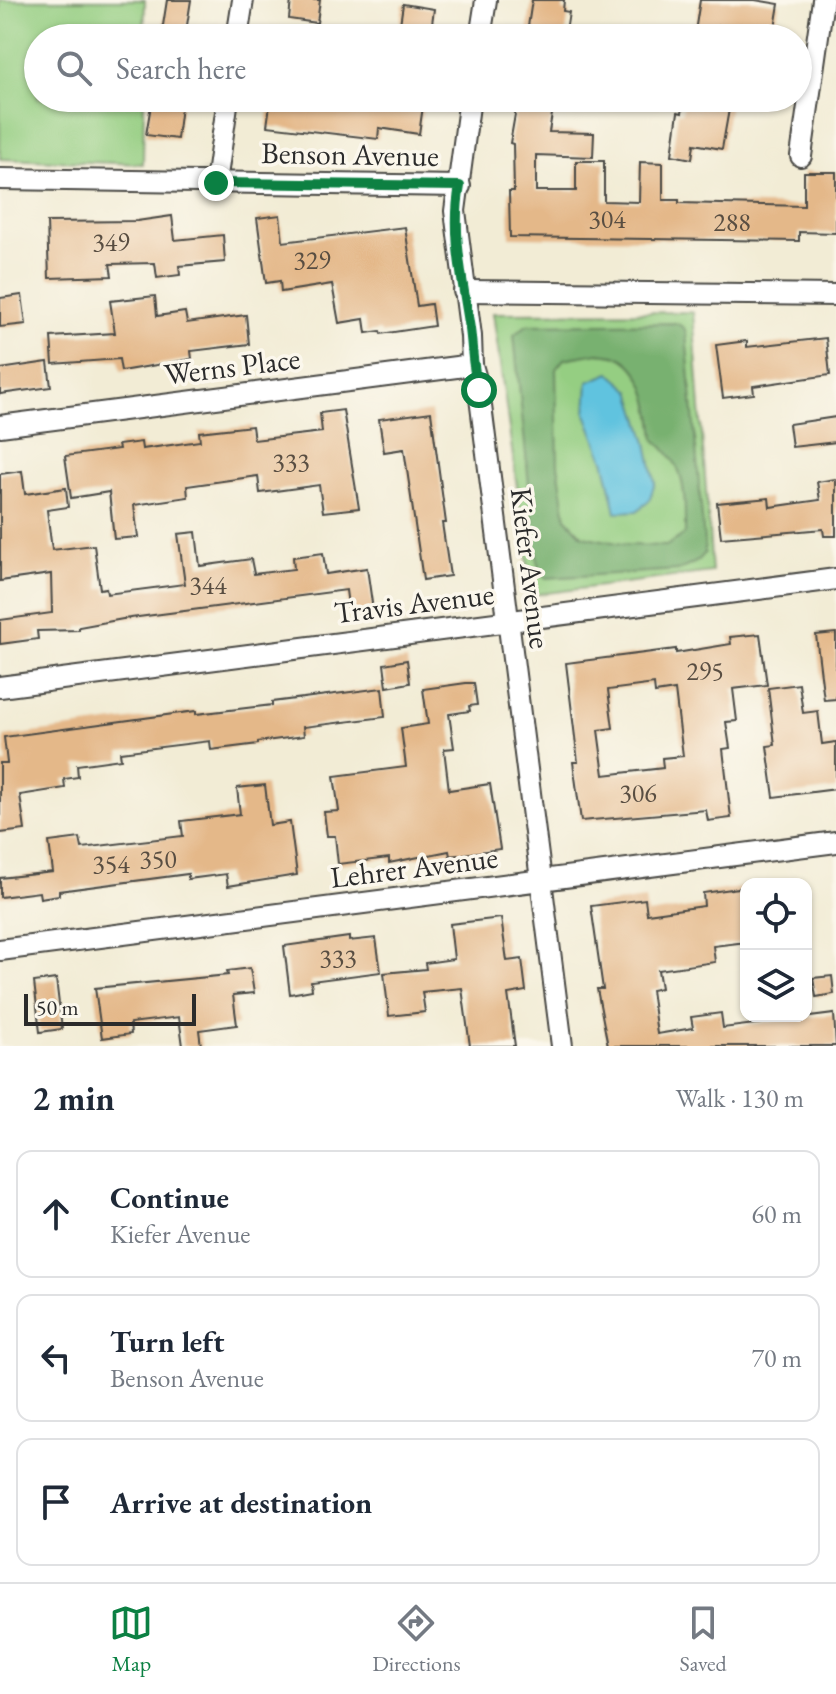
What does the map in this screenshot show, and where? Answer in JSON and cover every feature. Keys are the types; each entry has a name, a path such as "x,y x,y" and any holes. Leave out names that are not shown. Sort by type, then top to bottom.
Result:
{"street":[{"path":"239,24 243,0"},
{"path":"482,24 486,0"},
{"path":"812,78 823,0"},
{"path":"216,183 226,112"},
{"name":"Kiefer Avenue","path":"468,112 455,211 472,365 479,390 562,1046"},
{"path":"801,156 807,112"},
{"name":"Benson Avenue","path":"0,179 460,186"},
{"path":"464,291 836,295"},
{"name":"Werns Place","path":"0,426 472,365"},
{"name":"Travis Avenue","path":"0,687 836,579"},
{"name":"Lehrer Avenue","path":"0,950 836,842"}],"green space":[{"path":"0,0 145,0 144,24 24,24 24,112 144,112 143,164 0,159"},
{"path":"693,312 712,572 532,595 493,313"},
{"path":"676,323 684,328 705,553 698,561 680,570 546,578 539,570 514,335 527,325","holes":["598,353 617,356 627,362 642,380 650,404 655,440 679,471 684,494 685,534 666,546 627,545 583,536 566,518 558,465 556,369 564,359"]}],"water":[{"path":"610,373 631,391 655,483 649,501 637,511 616,512 605,463 586,414 588,382"}],"building":[{"path":"167,0 191,0 187,24 163,24"},
{"path":"291,0 320,0 317,23 289,19"},
{"path":"532,0 564,0 563,11 569,12 567,24 528,24"},
{"path":"700,0 755,0 779,4 776,24 696,24"},
{"path":"403,4 434,9 432,24 400,24"},
{"path":"150,112 180,112 177,139 146,135"},
{"path":"269,112 422,112 419,134 379,128 378,139 267,126"},
{"path":"515,112 552,112 549,132 594,133 593,157 536,155 536,191 576,191 576,161 604,161 604,201 639,202 640,162 663,163 663,200 679,200 679,203 804,206 804,172 836,172 836,233 799,232 799,241 510,237 509,191 514,191 513,144 510,143"},
{"path":"678,112 729,112 722,149 694,144 692,159 672,155"},
{"path":"280,215 283,242 405,227 417,306 431,304 434,326 381,334 380,331 366,333 364,319 339,323 332,284 281,292 280,281 266,283 257,218"},
{"path":"172,216 175,240 223,235 225,262 179,266 180,275 157,278 155,263 110,264 112,276 49,278 47,222 137,221"},
{"path":"22,295 26,324 0,327 0,298"},
{"path":"155,296 157,316 185,312 187,323 246,315 249,344 191,351 192,359 121,371 119,359 53,364 51,337 115,333 110,301"},
{"path":"826,338 830,375 753,386 754,394 723,398 716,345 747,341 747,347"},
{"path":"48,362 51,387 0,394 0,369"},
{"path":"343,410 359,508 323,512 319,485 260,493 258,476 187,486 188,497 134,505 138,537 114,539 109,492 71,498 65,456 119,449 118,445 141,442 142,449 200,441 199,432 252,426 254,440 322,432 320,413"},
{"path":"431,412 450,576 423,580 404,449 384,452 379,419"},
{"path":"836,417 836,442 792,447 789,424"},
{"path":"22,471 25,494 66,488 68,507 47,510 52,550 94,545 100,589 106,588 107,594 185,584 178,534 196,532 200,566 251,559 254,574 294,569 293,557 323,553 326,574 367,568 373,610 349,613 346,590 123,619 79,627 79,630 37,631 38,639 0,644 0,620 52,613 51,574 0,581 0,474"},
{"path":"836,479 836,536 824,536 823,529 721,538 717,503 769,498 770,507 820,500 817,482"},
{"path":"836,633 836,699 824,700 816,635"},
{"path":"760,634 767,685 733,689 737,721 726,722 730,748 723,749 731,818 708,821 706,810 581,821 573,762 578,762 566,663 676,649 676,653 731,644 730,637","holes":["654,684 655,693 675,690 683,756 662,758 663,768 604,775 598,730 613,728 608,690"]},
{"path":"407,660 410,683 387,687 384,664"},
{"path":"474,683 477,705 469,706 470,711 449,714 454,748 444,749 449,790 490,784 500,849 450,856 449,851 389,863 389,858 338,864 335,836 327,836 324,812 339,811 334,776 406,767 401,728 428,724 423,689"},
{"path":"799,684 803,713 818,711 822,744 836,742 836,789 774,797 767,746 775,745 768,688"},
{"path":"382,688 385,717 303,727 304,736 258,744 211,750 210,741 120,752 121,759 77,765 78,777 64,779 65,788 20,795 25,830 0,833 0,763 7,763 4,737 196,711 196,714 272,705 272,702"},
{"path":"265,785 270,825 290,822 297,875 228,886 226,874 188,879 188,874 59,891 59,895 40,898 39,892 0,897 0,878 53,872 49,842 80,838 82,848 183,836 181,821 240,814 237,788"},
{"path":"740,888 740,943 713,946 715,962 658,970 661,988 651,990 657,1034 693,1028 691,1017 721,1013 723,1028 771,1022 812,1022 812,1017 834,1014 836,1046 608,1046 597,989 603,989 591,906 645,899 647,914 704,906 703,893"},
{"path":"501,918 507,961 522,959 526,991 508,994 515,1046 470,1046 462,988 422,992 425,1012 389,1016 384,973 426,969 425,963 454,959 450,924"},
{"path":"349,937 349,941 376,938 381,972 311,981 312,990 290,994 284,946"},
{"path":"250,968 254,993 233,995 237,1025 199,1030 201,1046 183,1046 179,1017 130,1023 131,1034 102,1038 95,988 228,975 227,971"},
{"path":"832,976 834,994 816,997 813,978"},
{"path":"56,979 62,1029 40,1032 34,982"}],"route":[{"path":"216,183 460,186 455,211 472,365 479,390"}]}
